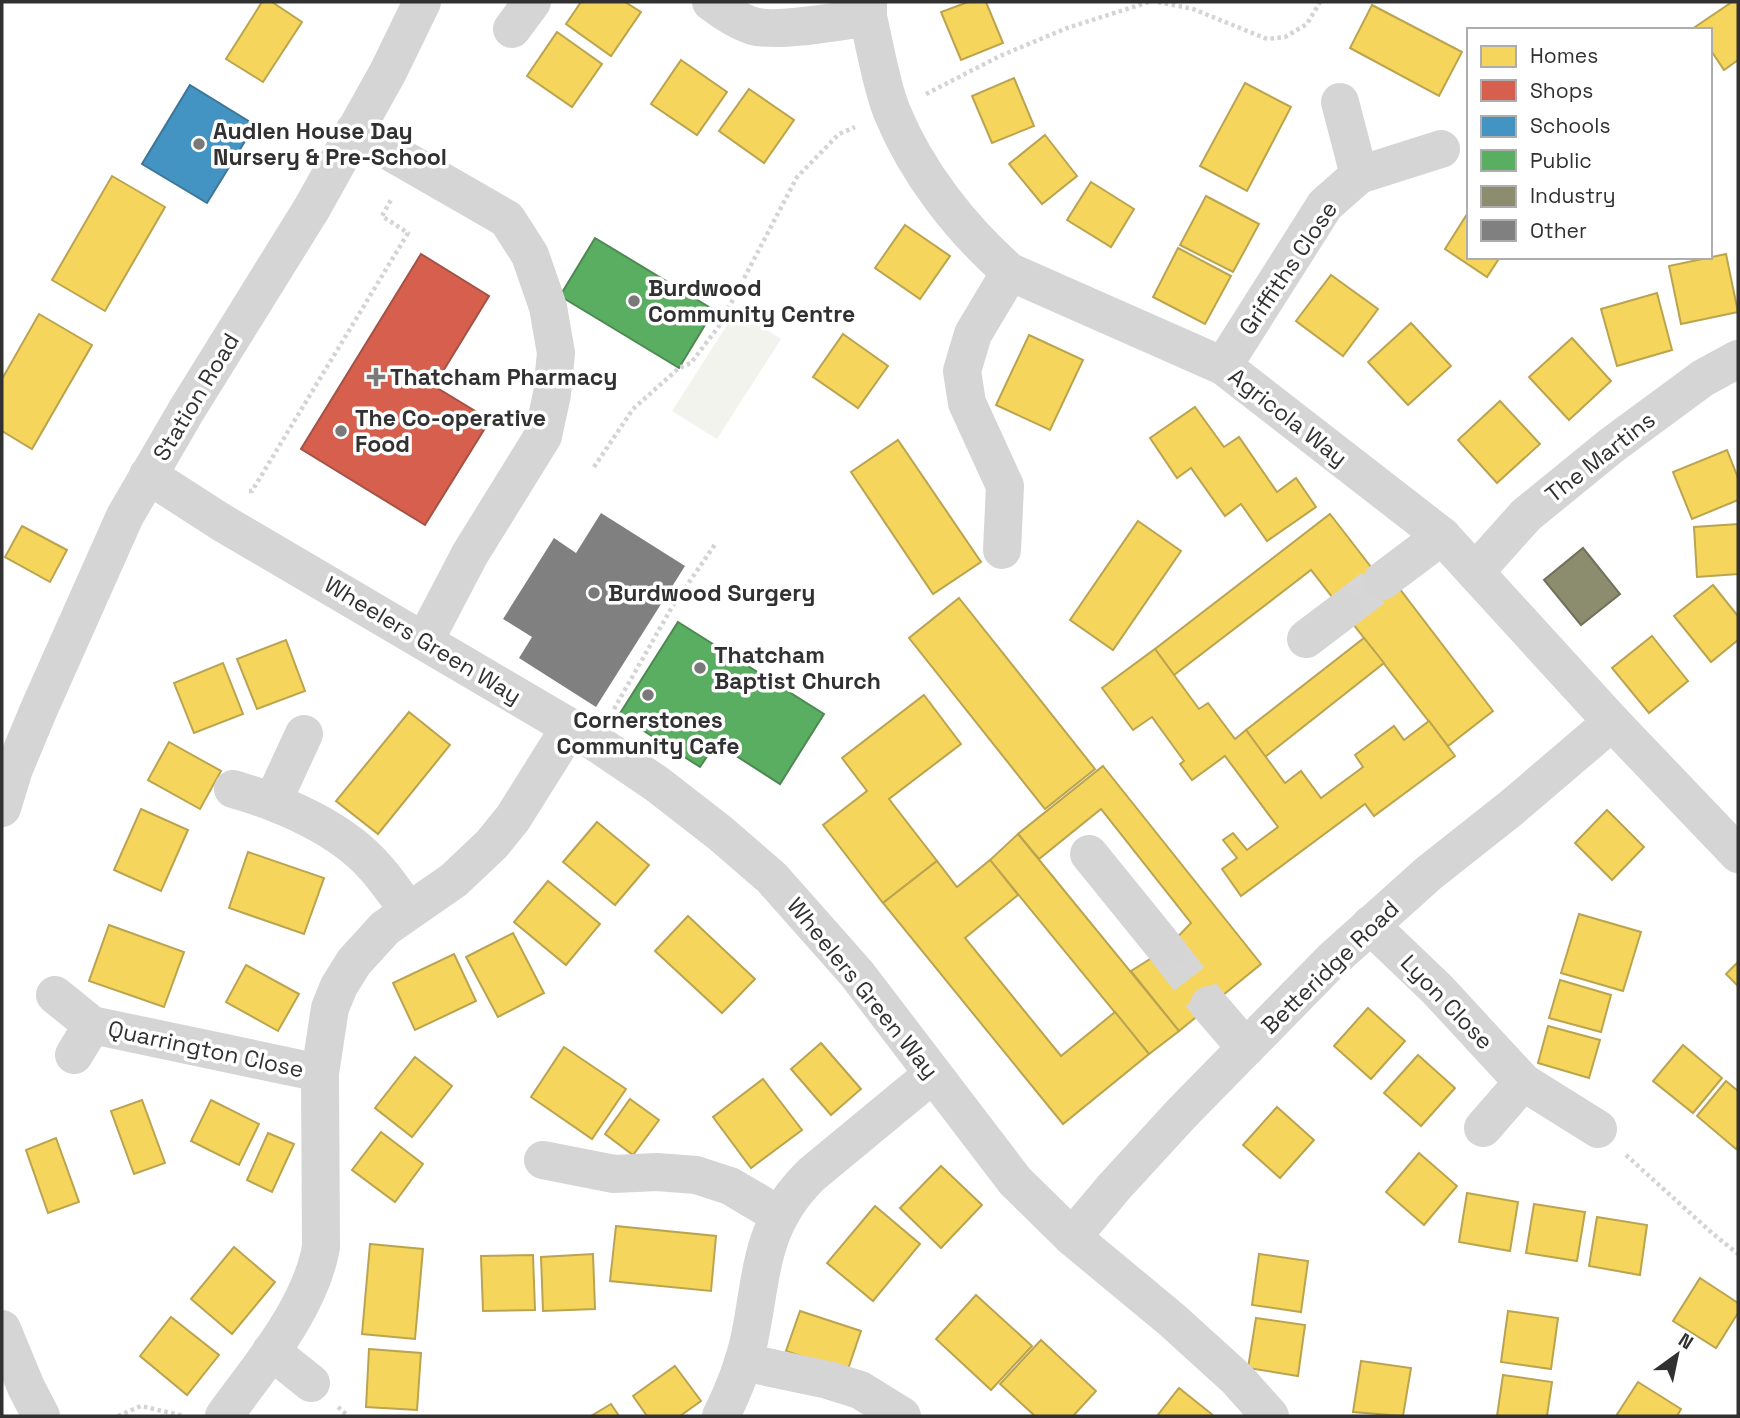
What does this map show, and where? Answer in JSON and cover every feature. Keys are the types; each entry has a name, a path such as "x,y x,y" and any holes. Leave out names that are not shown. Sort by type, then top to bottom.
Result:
{"street":[{"name":"Station Road","path":"2,808 13,769 66,644 125,516 312,208 388,72 422,2"},
{"path":"710,2 732,17 757,27 806,26 868,10"},
{"name":"Agricola Way","path":"868,10 891,111 921,168 982,247 1010,272 1223,366 1442,536 1612,722 1738,854"},
{"path":"1340,103 1359,175"},
{"path":"354,131 507,219 530,255 548,307 556,353 552,394 543,436 470,554 425,640"},
{"name":"Griffiths Close","path":"1223,366 1325,205 1359,175 1441,149"},
{"path":"1002,550 1020,482 967,403 962,371 973,334 1010,272"},
{"name":"The Martins","path":"1475,572 1526,515 1591,462 1703,378 1738,359"},
{"name":"Wheelers Green Way","path":"148,475 221,522 583,735 657,784 720,833 772,878 858,974 1015,1181 1072,1237 1227,1370 1270,1416"},
{"path":"1382,581 1442,536"},
{"path":"1306,639 1343,611"},
{"name":"Betteridge Road","path":"1072,1237 1182,1113 1370,925 1612,722"},
{"path":"273,800 304,734"},
{"name":"Quarrington Close","path":"224,1416 271,1351 317,1269 321,1247 320,1073 330,1007 339,986 368,945 408,910 454,880 492,844 583,735"},
{"path":"233,789 273,800 352,846 374,866 408,910"},
{"path":"1089,854 1166,949"},
{"name":"Lyon Close","path":"1370,925 1437,989 1523,1082 1598,1129"},
{"name":"Quarrington Close","path":"55,995 83,1040 320,1073"},
{"path":"1209,1005 1246,1048"},
{"path":"721,1416 743,1362 762,1264 779,1214 795,1191 812,1174 933,1074"},
{"path":"1483,1128 1523,1082"},
{"path":"544,1160 614,1174 657,1172 695,1175 730,1186 779,1214"},
{"path":"2,1329 41,1416"},
{"path":"271,1351 312,1383"},
{"path":"743,1362 828,1380 860,1390 902,1416"}],"path":[{"path":"923,96 1011,51 1067,28 1149,2"},
{"path":"1157,2 1194,9 1267,39 1285,37 1307,24 1320,2"},
{"path":"594,467 633,409 679,368 691,363 719,326 797,177 839,134 862,124"},
{"path":"241,492 252,491 408,233 382,216 397,189"},
{"path":"583,735 716,543"},
{"path":"1598,1129 1738,1254"},
{"path":"118,1416 141,1406 184,1416"}],"shaded area":[{"path":"736,311 781,339 717,439 672,411"}],"building: Homes":[{"path":"262,2 272,2 302,22 263,82 226,59"},
{"path":"581,2 625,2 641,12 611,56 566,24"},
{"path":"968,2 986,2 1003,43 961,60 941,12"},
{"path":"1732,2 1738,2 1738,60 1724,70 1712,52 1712,28 1695,27"},
{"path":"1372,5 1462,52 1439,96 1350,48"},
{"path":"557,32 602,64 572,107 527,76"},
{"path":"681,60 727,92 697,135 651,104"},
{"path":"1014,78 1034,126 992,143 972,96"},
{"path":"1245,83 1291,107 1247,191 1200,166"},
{"path":"749,89 794,120 764,163 719,131"},
{"path":"1045,135 1077,176 1042,204 1009,164"},
{"path":"112,176 165,207 105,311 52,280"},
{"path":"1091,182 1134,209 1111,247 1067,220"},
{"path":"1206,196 1259,224 1233,272 1180,245"},
{"path":"1467,214 1467,259 1499,259 1487,277 1445,249"},
{"path":"905,225 950,256 920,299 875,268"},
{"path":"1178,248 1231,276 1205,324 1153,297"},
{"path":"1726,254 1738,312 1681,324 1669,266"},
{"path":"1331,275 1378,309 1343,356 1296,321"},
{"path":"1657,293 1672,350 1617,366 1601,309"},
{"path":"39,314 92,345 32,449 2,431 2,379"},
{"path":"1411,323 1451,366 1408,405 1368,362"},
{"path":"843,334 888,366 858,408 813,377"},
{"path":"1029,335 1083,360 1050,430 996,405"},
{"path":"1572,338 1611,381 1569,420 1529,377"},
{"path":"1500,401 1540,444 1497,483 1458,440"},
{"path":"1195,407 1224,447 1239,437 1277,492 1296,478 1316,507 1267,541 1241,504 1225,516 1191,468 1177,478 1150,438"},
{"path":"898,440 981,562 933,594 851,472"},
{"path":"1727,450 1738,478 1738,500 1692,519 1673,472"},
{"path":"1330,514 1392,594 1399,588 1493,711 1448,746 1311,570 1174,675 1155,649"},
{"path":"1138,521 1181,551 1113,650 1070,620"},
{"path":"1738,524 1738,574 1697,577 1694,527"},
{"path":"22,526 67,550 50,582 5,557"},
{"path":"1713,585 1738,616 1738,640 1711,662 1674,616"},
{"path":"959,598 1095,769 1045,809 909,638"},
{"path":"1652,636 1688,681 1649,713 1612,668"},
{"path":"1364,638 1384,663 1265,757 1246,730"},
{"path":"286,640 305,691 257,709 237,659"},
{"path":"1155,649 1199,709 1208,703 1235,739 1246,730 1285,783 1301,771 1321,798 1363,767 1355,755 1394,726 1404,740 1429,721 1455,756 1374,816 1365,804 1241,896 1222,869 1237,858 1223,840 1233,833 1247,850 1278,827 1225,756 1192,780 1180,764 1184,761 1152,717 1133,730 1102,688"},
{"path":"223,663 243,714 194,733 174,683"},
{"path":"924,695 961,744 889,799 937,861 883,903 823,825 867,791 842,758"},
{"path":"409,712 450,745 378,834 336,801"},
{"path":"169,742 221,771 200,809 148,780"},
{"path":"1103,766 1261,964 1179,1031 1131,971 1166,949 1191,923 1101,809 1039,859 1018,834"},
{"path":"141,809 188,830 161,891 114,870"},
{"path":"1607,810 1644,847 1612,880 1575,843"},
{"path":"597,822 649,865 615,905 563,862"},
{"path":"1018,834 1179,1031 1149,1054 990,860"},
{"path":"248,852 324,878 304,934 229,908"},
{"path":"990,860 1018,895 965,938 1061,1056 1115,1012 1149,1054 1063,1124 883,903 937,861 957,887"},
{"path":"548,881 600,924 566,965 514,922"},
{"path":"1579,914 1641,932 1623,991 1561,973"},
{"path":"688,916 755,979 722,1013 655,951"},
{"path":"109,925 184,952 164,1007 89,981"},
{"path":"513,933 544,993 498,1017 466,957"},
{"path":"454,954 476,1001 415,1030 393,983"},
{"path":"1738,962 1738,986 1726,974"},
{"path":"246,965 299,994 278,1031 226,1002"},
{"path":"1560,980 1611,995 1601,1032 1549,1018"},
{"path":"1368,1008 1405,1041 1371,1079 1334,1046"},
{"path":"1548,1026 1600,1040 1589,1078 1538,1063"},
{"path":"821,1043 861,1089 831,1115 791,1069"},
{"path":"1683,1045 1722,1078 1693,1113 1653,1081"},
{"path":"564,1047 626,1089 592,1139 531,1097"},
{"path":"1418,1055 1455,1088 1421,1126 1384,1093"},
{"path":"415,1057 452,1086 412,1137 375,1108"},
{"path":"763,1079 802,1130 751,1168 713,1117"},
{"path":"1726,1081 1738,1091 1736,1149 1697,1116"},
{"path":"630,1099 659,1120 633,1155 605,1134"},
{"path":"142,1100 165,1163 134,1174 111,1111"},
{"path":"211,1100 259,1124 239,1165 191,1141"},
{"path":"1277,1107 1314,1140 1280,1178 1243,1145"},
{"path":"381,1132 423,1164 395,1202 352,1170"},
{"path":"268,1133 294,1144 272,1192 247,1180"},
{"path":"56,1138 79,1202 48,1213 26,1150"},
{"path":"1419,1153 1457,1186 1424,1225 1386,1192"},
{"path":"941,1166 982,1205 941,1248 900,1208"},
{"path":"1467,1193 1518,1202 1510,1251 1459,1242"},
{"path":"1534,1204 1585,1212 1577,1261 1526,1253"},
{"path":"875,1206 920,1244 873,1301 827,1263"},
{"path":"1597,1217 1647,1225 1640,1275 1589,1266"},
{"path":"616,1226 716,1236 711,1291 610,1281"},
{"path":"370,1244 423,1249 415,1339 362,1334"},
{"path":"234,1247 275,1282 232,1334 191,1299"},
{"path":"593,1254 595,1309 543,1311 541,1257"},
{"path":"1259,1254 1308,1261 1301,1312 1252,1305"},
{"path":"533,1255 535,1310 483,1311 481,1256"},
{"path":"1700,1278 1738,1303 1738,1313 1716,1348 1673,1321"},
{"path":"976,1295 1032,1346 991,1390 936,1339"},
{"path":"800,1311 861,1331 847,1372 786,1351"},
{"path":"1508,1311 1558,1318 1551,1369 1501,1362"},
{"path":"171,1317 219,1355 187,1395 140,1356"},
{"path":"1256,1318 1305,1325 1298,1376 1248,1368"},
{"path":"1041,1340 1096,1391 1073,1416 1035,1416 1000,1384"},
{"path":"369,1349 421,1353 417,1410 366,1407"},
{"path":"1361,1361 1411,1368 1403,1416 1353,1412"},
{"path":"675,1366 701,1401 680,1416 647,1416 633,1396"},
{"path":"1503,1375 1552,1382 1547,1416 1497,1416"},
{"path":"1638,1382 1681,1409 1677,1416 1616,1416"},
{"path":"1179,1388 1214,1416 1157,1416"},
{"path":"611,1404 619,1416 591,1416"}],"building: Shops":[{"path":"421,254 489,296 434,386 490,420 425,525 301,449"}],"building: Schools":[{"name":"Audlen House Day Nursery & Pre-School","path":"190,85 255,125 207,203 142,164"}],"building: Public":[{"name":"Burdwood Community Centre","path":"595,238 714,310 679,368 560,296"},
{"name":"Thatcham Baptist Church","path":"678,622 824,714 780,784 716,743 700,767 619,715"}],"building: Industry":[{"path":"1583,548 1620,594 1581,625 1544,580"}],"building: Other":[{"name":"Burdwood Surgery","path":"601,513 685,566 596,707 519,658 532,637 503,619 554,538 576,553"}],"tunnel":[{"path":"1343,611 1382,581"},
{"path":"1166,949 1209,1005"}],"place":[{"name":"Audlen House Day Nursery & Pre-School","path":"199,144"},
{"name":"Burdwood Community Centre","path":"634,301"},
{"name":"Thatcham Pharmacy","path":"376,377"},
{"name":"The Co-operative Food","path":"341,431"},
{"name":"Burdwood Surgery","path":"594,593"},
{"name":"Thatcham Baptist Church","path":"700,668"},
{"name":"Cornerstones Community Cafe","path":"648,695"}]}
